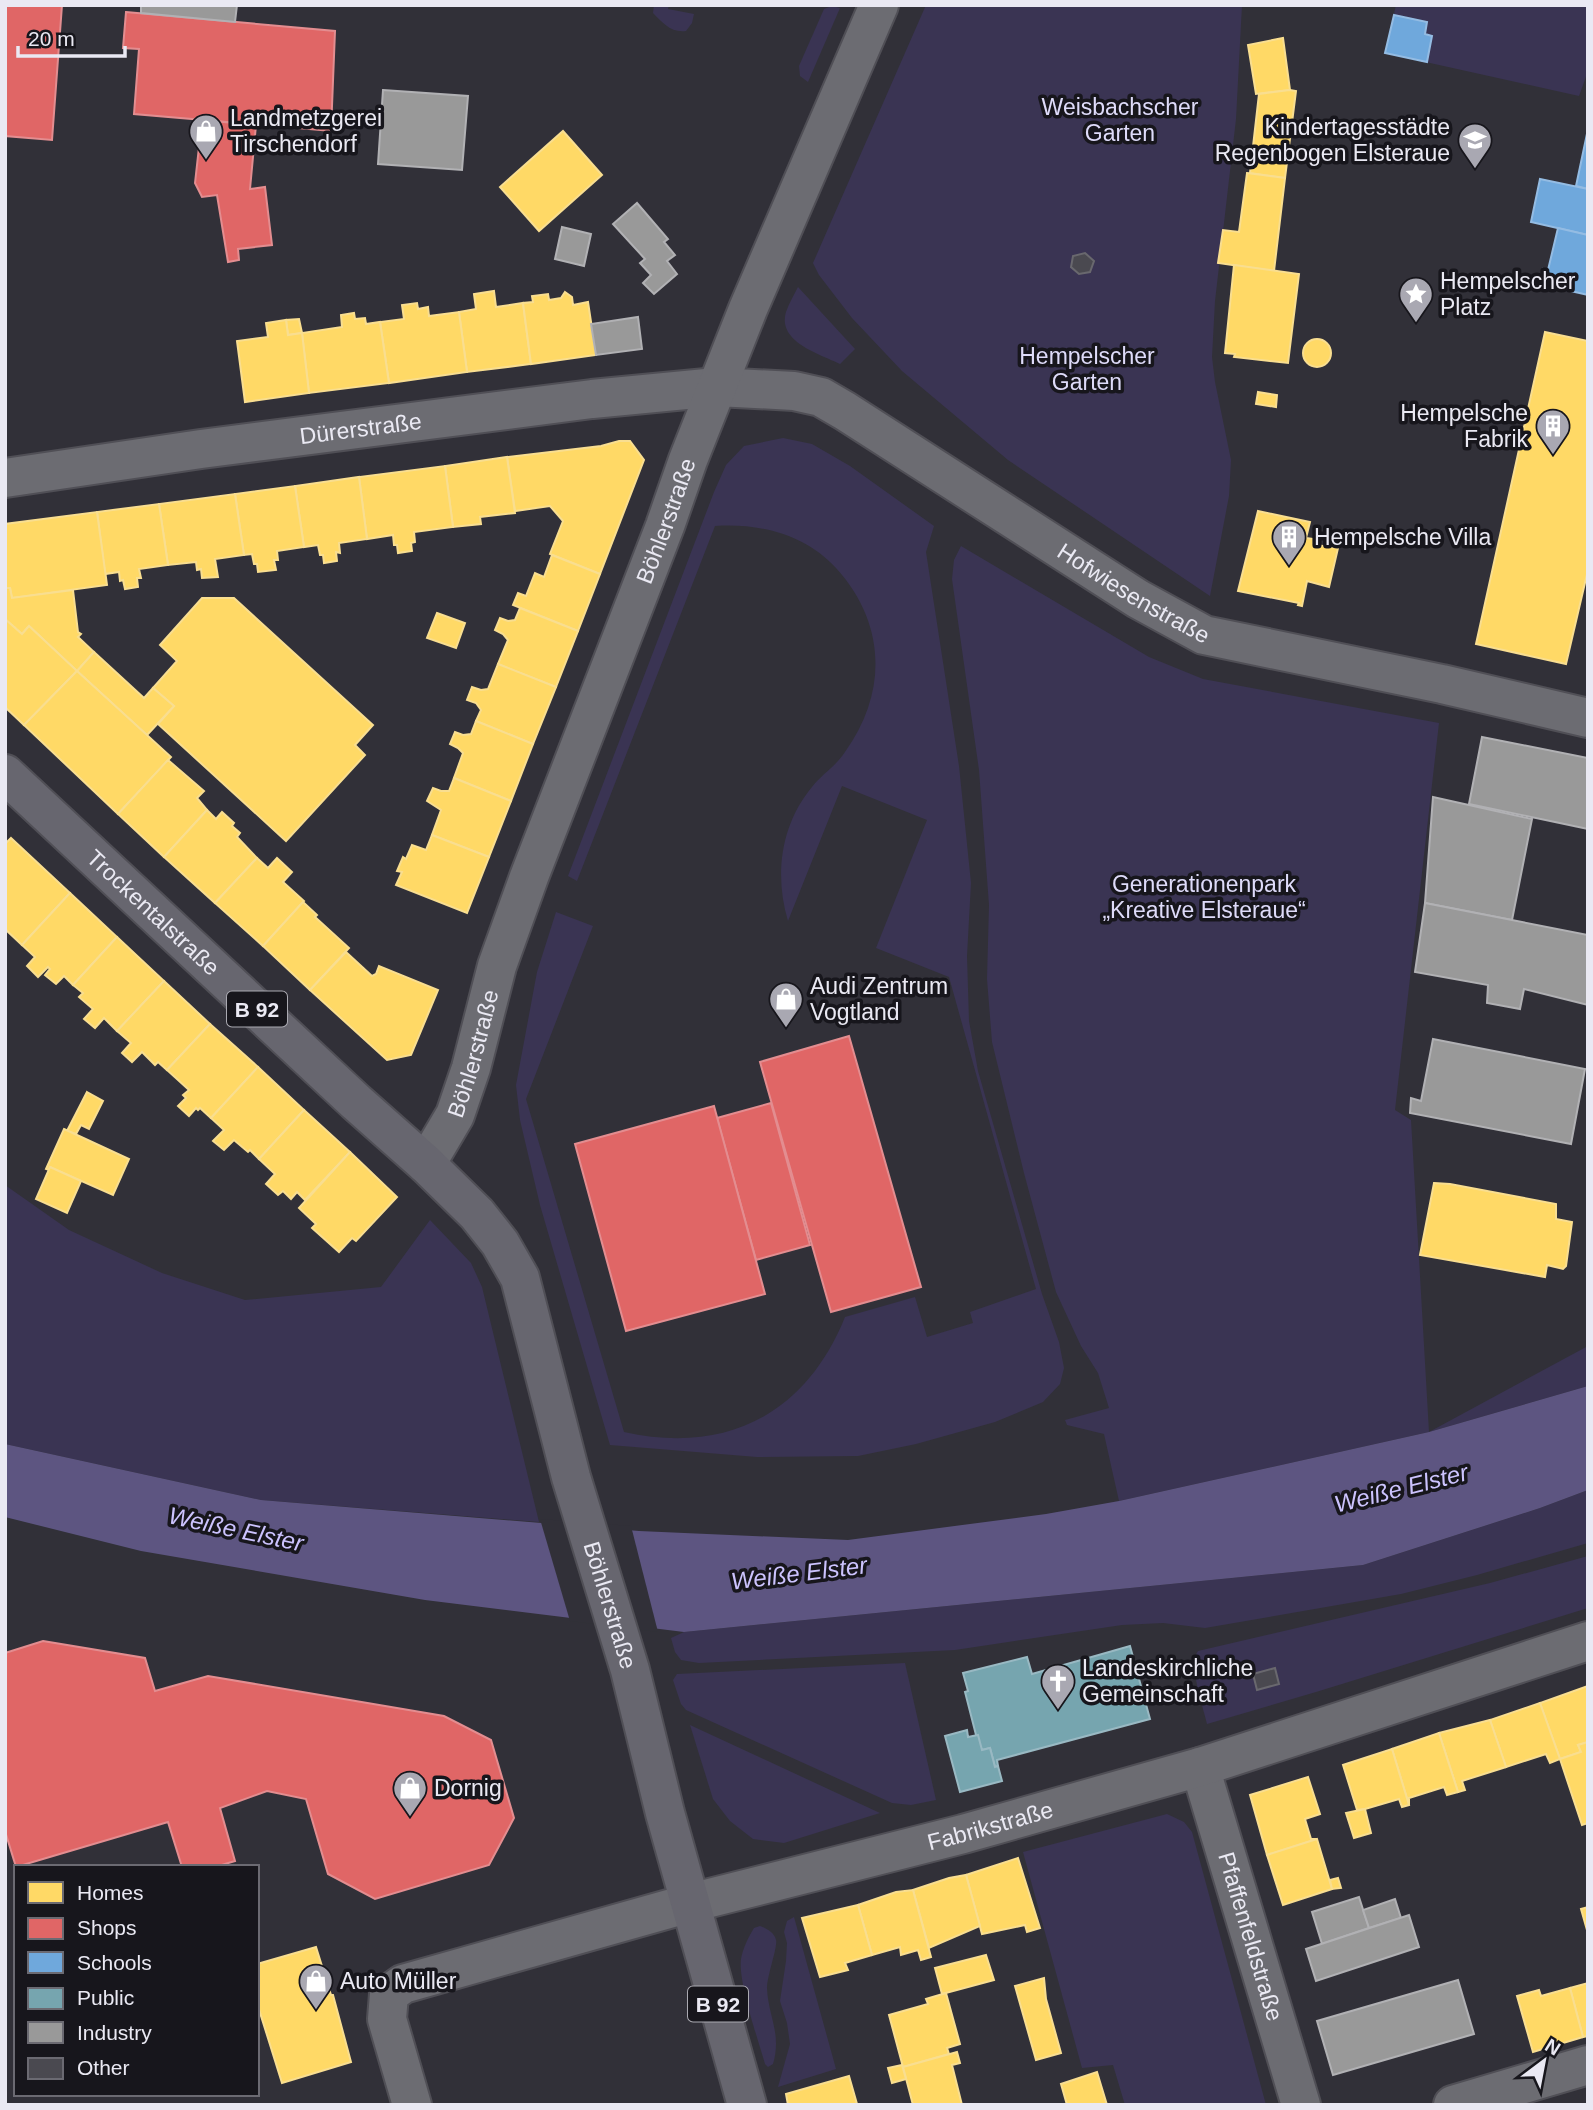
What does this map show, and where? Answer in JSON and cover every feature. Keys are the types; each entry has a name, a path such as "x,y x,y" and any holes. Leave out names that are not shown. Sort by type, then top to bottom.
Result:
{"main road":[{"name":"Trockentalstraße","path":"5,774 426,1164"},
{"name":"Böhlerstraße","path":"426,1164 477,1214 500,1243 520,1278 571,1477 630,1670 665,1813 747,2105"}],"street":[{"name":"Böhlerstraße","path":"426,1164 455,1115 471,1068 497,966 528,877 665,526 716,387 879,5"},
{"name":"Dürerstraße","path":"5,478 538,406 716,387"},
{"name":"Hofwiesenstraße","path":"716,387 794,391 821,397 1138,599 1204,635 1442,684 1588,718"},
{"name":"Fabrikstraße","path":"412,2105 387,2019 389,1994 404,1984 690,1903 963,1834 1200,1767 1588,1641"},
{"name":"Pfaffenfeldstraße","path":"1200,1767 1301,2105"},
{"path":"1452,2105 1588,2065"}],"green space":[{"path":"654,5 669,5 668,9 694,14 692,23 686,31 672,29 653,13"},
{"path":"926,5 1242,5 1236,119 1215,301 1212,357 1231,460 1229,496 1210,596 1008,460 902,371 852,318 813,263"},
{"path":"1396,5 1588,5 1588,71 1579,96 1385,53"},
{"path":"832,6 840,8 808,82 800,76 799,66 824,9"},
{"path":"798,287 855,349 840,364 802,346 788,331 786,312"},
{"path":"783,438 812,444 850,466 934,526 926,552 959,766 971,883 967,956 969,1021 978,1071 1042,1294 1059,1342 1064,1368 1060,1384 1043,1402 995,1422 916,1444 858,1456 757,1457 610,1445 540,1205 520,1120 516,1085 537,972 556,912 593,926 526,1099 624,1432 661,1438 696,1437 728,1431 758,1420 785,1402 808,1379 828,1351 845,1317 915,1297 927,1337 973,1323 970,1312 1036,1289 949,977 876,948 927,820 842,786 788,921 781,886 781,868 793,817 801,801 841,757 859,729 869,706 874,682 875,658 865,612 853,589 824,556 780,533 748,527 715,526 577,881 568,876 726,465 744,446"},
{"name":"Generationenpark „Kreative Elsteraue“","path":"961,546 1149,657 1203,679 1439,723 1395,1110 1411,1120 1429,1432 1119,1501 1104,1434 1067,1425 1065,1420 1109,1408 1098,1373 1081,1346 1056,1292 992,1042 987,979 989,905 979,770 952,579 954,560"},
{"path":"5,1185 69,1230 162,1273 245,1300 381,1287 430,1220 471,1263 482,1287 539,1522 261,1500 5,1444"},
{"path":"1588,1346 1588,1386 1429,1432"},
{"path":"1588,1490 1588,1543 1401,1594 1205,1628 1163,1623 1122,1625 955,1650 699,1663 681,1660 675,1652 671,1638 684,1632 1363,1565"},
{"path":"1588,1556 1588,1608 1207,1724 1195,1676 1195,1657 1198,1651 1490,1583"},
{"path":"905,1663 936,1800 911,1805 892,1803 686,1710 681,1704 673,1680 677,1674"},
{"path":"690,1725 880,1813 784,1843 753,1839 730,1821 713,1799"},
{"path":"1167,1814 1184,1822 1192,1832 1266,2105 1125,2105 1113,2065 1082,2068 1023,1852"},
{"path":"794,1917 836,2069 778,2087 790,2044 780,2001 786,1961 787,1943 784,1932 787,1921"},
{"path":"760,1926 772,1933 776,1943 767,1988 776,2043 773,2064 768,2067 749,2011 741,1969 746,1943 754,1928"}],"water":[{"name":"Weiße Elster","path":"1588,1386 1588,1490 1363,1565 684,1632 425,1600 141,1551 5,1517 5,1444 261,1500 639,1531 848,1540 1046,1514 1119,1501 1429,1432"}],"pier":[{"path":"540,1519 631,1526 658,1632 570,1621"}],"building: Homes":[{"path":"1283,38 1290,90 1256,94 1248,45"},
{"path":"1296,91 1285,178 1250,173 1259,94"},
{"path":"563,131 602,175 539,231 500,187"},
{"path":"1247,173 1285,178 1274,271 1218,263 1223,230 1239,232"},
{"path":"1234,265 1299,274 1288,363 1234,357 1235,354 1225,353"},
{"path":"494,291 496,307 523,303 531,364 467,372 459,312 476,309 474,294"},
{"path":"565,292 572,297 573,305 588,302 596,355 531,364 523,303 533,302 532,296 548,294 549,300 561,298"},
{"path":"417,303 418,309 428,307 429,316 459,312 467,372 389,383 380,322 404,319 402,305"},
{"path":"354,313 355,319 365,318 366,324 380,322 389,383 309,393 302,333 342,327 341,315"},
{"path":"299,319 302,333 288,335 286,320"},
{"path":"286,320 288,335 302,333 309,393 245,402 237,341 268,337 266,323"},
{"name":"Hempelsche Fabrik","path":"1545,332 1588,341 1588,570 1566,664 1476,644"},
{"path":"1317,339 1327,343 1331,353 1327,363 1317,367 1307,363 1303,353 1307,343"},
{"path":"1258,392 1277,395 1276,407 1256,404"},
{"path":"630,441 644,460 600,574 550,554 563,521 550,506 515,511 507,457 601,446"},
{"path":"507,457 515,513 480,517 481,524 453,527 445,466"},
{"path":"445,466 453,527 414,532 412,551 398,553 393,535 367,539 359,477"},
{"path":"359,477 367,539 339,543 337,561 324,563 318,545 304,547 295,486"},
{"path":"295,486 304,547 277,551 278,560 274,560 276,570 258,572 252,554 244,555 235,494"},
{"path":"235,494 244,555 215,559 218,577 202,578 201,569 197,570 196,562 168,565 159,504"},
{"path":"159,504 168,565 139,569 141,578 137,578 138,587 125,589 119,572 105,574 97,512"},
{"name":"Hempelsche Villa","path":"1258,511 1310,522 1306,538 1314,539 1313,543 1316,545 1338,548 1329,587 1307,581 1302,606 1298,605 1299,603 1238,591"},
{"path":"97,512 107,585 12,598 10,588 6,588 5,584 5,524"},
{"path":"552,555 600,574 578,631 513,605 518,593 526,596 535,573 544,577"},
{"path":"5,588 10,588 12,598 73,590 78,632 81,634 78,637 94,652 77,671 29,626 22,634 5,619"},
{"path":"202,598 234,598 373,725 355,745 365,755 286,841 158,724 174,706 153,688 177,661 160,645"},
{"path":"520,608 578,631 556,687 498,664 508,640 495,630 500,618 515,620"},
{"path":"437,613 465,623 456,648 427,638"},
{"path":"5,619 22,634 29,626 77,671 24,725 5,707"},
{"path":"94,652 144,698 153,688 174,706 147,735 77,671"},
{"path":"498,664 556,687 533,744 476,721 481,710 476,703 467,700 472,687 488,689"},
{"path":"77,671 171,757 118,814 24,725"},
{"path":"476,721 533,744 511,801 454,778 463,753 450,744 455,732 471,734"},
{"path":"168,760 204,791 197,798 207,810 164,857 118,814"},
{"path":"454,778 511,801 489,857 432,835 441,810 427,801 433,788 449,791"},
{"path":"207,810 216,819 222,812 234,823 232,826 240,833 237,837 257,858 215,903 164,857"},
{"path":"432,835 489,857 467,913 396,885 402,872 397,871 403,857 406,859 412,845 426,850"},
{"path":"11,838 70,893 22,945 5,929 5,844"},
{"path":"257,858 268,868 277,858 292,872 283,882 304,901 263,946 215,903"},
{"path":"70,893 117,937 73,985 64,976 56,984 45,975 50,969 48,967 38,977 27,966 35,957 22,945"},
{"path":"303,902 317,915 315,917 349,948 310,990 263,946"},
{"path":"117,937 164,981 117,1031 104,1018 95,1028 84,1019 93,1009 79,997 83,993 73,985"},
{"path":"346,952 372,976 376,974 379,966 438,990 411,1055 387,1060 310,990"},
{"path":"164,981 210,1024 167,1070 158,1062 155,1065 142,1052 132,1062 122,1053 131,1043 117,1031"},
{"path":"210,1024 258,1067 211,1118 200,1108 196,1108 189,1116 178,1106 186,1098 183,1095 189,1090 167,1070"},
{"path":"258,1067 304,1110 259,1159 234,1140 224,1150 213,1141 224,1130 211,1118"},
{"path":"87,1092 103,1101 89,1129 81,1125 76,1134 67,1131"},
{"path":"304,1110 350,1152 305,1200 297,1192 291,1199 283,1191 278,1195 266,1184 275,1174 259,1159"},
{"path":"64,1129 129,1159 113,1195 50,1167 49,1170 46,1169"},
{"path":"350,1152 397,1197 356,1241 352,1238 339,1252 312,1228 316,1224 299,1208"},
{"path":"50,1167 81,1181 67,1213 36,1199"},
{"path":"1434,1183 1556,1204 1556,1219 1572,1222 1566,1266 1563,1269 1547,1265 1545,1277 1420,1255"},
{"path":"1588,1686 1588,1742 1578,1745 1581,1752 1560,1759 1540,1703"},
{"path":"1540,1703 1560,1759 1550,1763 1546,1754 1506,1767 1490,1720"},
{"path":"1490,1720 1506,1767 1462,1781 1465,1790 1458,1792 1439,1733"},
{"path":"1439,1733 1458,1792 1447,1795 1444,1787 1409,1798 1409,1805 1392,1749"},
{"path":"1588,1742 1588,1823 1582,1825 1560,1759 1581,1752 1578,1745"},
{"path":"1392,1749 1409,1805 1402,1807 1399,1799 1357,1810 1343,1765"},
{"path":"1308,1777 1320,1814 1305,1819 1311,1839 1317,1839 1267,1855 1250,1795"},
{"path":"1365,1809 1371,1833 1354,1838 1346,1813"},
{"path":"1317,1839 1332,1889 1283,1905 1267,1855"},
{"path":"1018,1858 1040,1928 1027,1932 1025,1925 982,1934 966,1875"},
{"path":"966,1875 980,1926 929,1948 913,1890"},
{"path":"1338,1878 1341,1888 1332,1889 1330,1880"},
{"path":"913,1890 931,1957 921,1960 918,1950 901,1955 900,1947 872,1955 858,1905 896,1892"},
{"path":"858,1905 872,1955 845,1963 848,1970 820,1977 802,1918"},
{"path":"1588,1907 1588,1929 1587,1930 1581,1909"},
{"path":"316,1947 333,1995 351,2062 282,2083 259,2009 259,1963"},
{"path":"986,1955 994,1980 942,1994 935,1968"},
{"path":"1044,1978 1046,1999 1061,2053 1036,2060 1015,1986"},
{"path":"1588,1983 1588,2036 1583,2037 1570,1988"},
{"path":"1570,1988 1583,2037 1533,2052 1517,1996 1539,1990 1541,1996"},
{"path":"946,1993 960,2044 947,2048 949,2054 903,2067 889,2015 928,2004 926,1999"},
{"path":"957,2052 960,2063 952,2065 962,2105 913,2105 903,2067"},
{"path":"902,2065 906,2079 892,2083 888,2068"},
{"path":"1097,2072 1107,2105 1067,2105 1061,2084"},
{"path":"849,2076 857,2104 788,2105 786,2094"}],"building: Shops":[{"path":"5,5 62,5 52,140 5,136"},
{"path":"126,12 335,31 331,131 134,114 139,49 123,48"},
{"path":"202,120 256,125 250,189 265,187 272,245 238,249 239,260 228,262 217,195 202,197 195,183"},
{"path":"849,1036 921,1287 831,1312 760,1062"},
{"path":"771,1103 810,1245 756,1260 717,1118"},
{"path":"714,1106 765,1294 626,1331 575,1144"},
{"path":"43,1641 145,1658 155,1691 208,1676 444,1716 491,1740 514,1818 489,1865 375,1899 328,1874 306,1799 267,1791 220,1808 235,1861 222,1865 181,1865 168,1822 15,1865 5,1831 5,1653"}],"building: Schools":[{"path":"1394,15 1427,22 1425,34 1432,36 1427,62 1385,53"},
{"path":"1588,129 1588,189 1576,186"},
{"path":"1540,179 1588,189 1588,235 1531,222"},
{"path":"1558,228 1588,235 1588,295 1540,284 1543,269 1548,270"}],"building: Public":[{"name":"Landeskirchliche Gemeinschaft","path":"1130,1646 1150,1719 997,1760 998,1766 995,1767 990,1748 982,1750 976,1735 963,1673 1027,1657 1032,1674"},
{"path":"967,1730 968,1737 978,1735 982,1750 990,1748 1002,1781 960,1792 945,1736"}],"building: Industry":[{"path":"141,5 237,5 235,22 141,13"},
{"path":"383,90 468,96 462,170 378,164"},
{"path":"637,203 668,239 664,242 675,255 667,261 677,274 654,294 643,283 651,275 640,263 645,259 613,224"},
{"path":"562,227 591,234 584,266 555,259"},
{"path":"638,317 642,349 596,355 591,324"},
{"path":"1482,737 1588,758 1588,829 1469,804"},
{"path":"1433,797 1532,819 1512,920 1425,903"},
{"path":"1425,903 1588,935 1588,1005 1524,989 1520,1009 1487,1003 1488,985 1415,972"},
{"path":"1433,1039 1585,1069 1571,1144 1410,1113 1411,1098 1421,1101"},
{"path":"1359,1897 1369,1928 1322,1944 1312,1912"},
{"path":"1395,1899 1401,1918 1369,1928 1363,1910"},
{"path":"1409,1915 1419,1947 1316,1981 1306,1949"},
{"path":"1458,1980 1474,2034 1333,2075 1317,2021"}],"building: Other":[{"path":"1085,253 1094,261 1090,272 1079,274 1071,267 1073,256"},
{"path":"1275,1668 1279,1684 1257,1690 1253,1674"}],"place":[{"name":"Landmetzgerei Tirschendorf","path":"206,161"},
{"name":"Kindertagesstädte Regenbogen Elsteraue","path":"1475,170"},
{"name":"Hempelscher Platz","path":"1416,324"},
{"name":"Hempelsche Fabrik","path":"1553,456"},
{"name":"Hempelsche Villa","path":"1289,567"},
{"name":"Audi Zentrum Vogtland","path":"786,1029"},
{"name":"Landeskirchliche Gemeinschaft","path":"1058,1711"},
{"name":"Dornig","path":"410,1818"},
{"name":"Auto Müller","path":"316,2011"}],"park label":[{"name":"Weisbachscher Garten","path":"1120,120"},
{"name":"Hempelscher Garten","path":"1087,369"}]}
